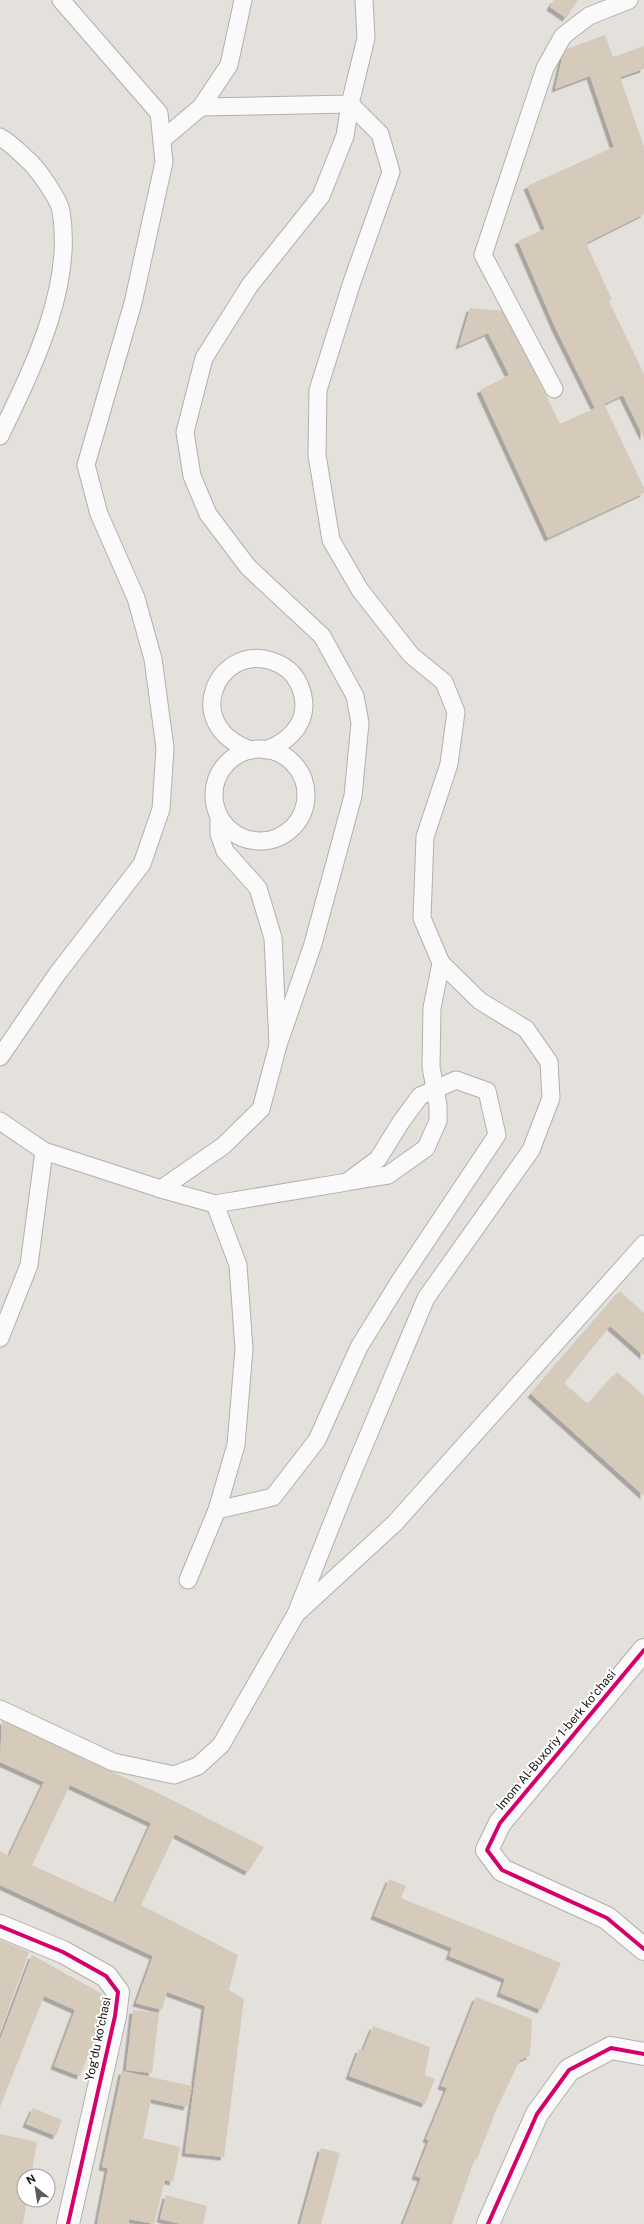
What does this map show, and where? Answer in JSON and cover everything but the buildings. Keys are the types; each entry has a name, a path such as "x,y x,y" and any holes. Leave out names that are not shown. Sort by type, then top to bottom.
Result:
{"street":[{"name":"Imom Al-Buxoriy 1-berk koʻchasi","path":"644,1650 500,1823 487,1850 502,1870 607,1918 644,1949"},
{"name":"Yogʻdu koʻchasi","path":"0,1926 63,1952 106,1976 118,1992 115,2016 68,2224"},
{"path":"488,2224 537,2114 570,2070 611,2048 644,2054"}],"lane":[{"path":"0,1058 57,974 142,864 161,809 165,748 153,659 136,598 99,514 86,465 133,303 164,162 159,113 61,0"},
{"path":"162,140 201,106 229,65 243,0"},
{"path":"554,389 483,255 545,68 564,36 589,16 629,0"},
{"path":"161,1189 223,1146 261,1109 278,1045 313,944 353,796 360,723 355,696 322,636 248,567 208,514 192,476 185,432 204,358 250,285 321,196 345,136 350,104 366,38 368,4"},
{"path":"0,1709 114,1762 174,1775 198,1766 221,1745 296,1614 344,1493 426,1298 531,1150 551,1098 549,1062 526,1029 480,1001 441,963 422,918 425,837 449,764 456,712 444,682 411,655 360,590 331,540 317,455 318,390 352,282 391,172 380,134 350,104 201,106"},
{"path":"0,137 10,143 40,172 61,209 64,264 40,352 0,436"},
{"path":"258,750 238,755 226,764 218,776 214,790 214,804 219,818 228,829 240,837 261,841 282,836 293,827 301,815 305,801 305,787 300,773 291,762 280,754 258,750 237,746 226,738 217,726 212,712 212,698 217,684 225,672 236,664 250,659 265,659 278,663 290,671 299,683 304,696 304,711 299,725 285,741 258,750"},
{"path":"219,818 219,834 226,850 258,888 273,938 278,1045"},
{"path":"0,1121 44,1151 161,1189 215,1204 388,1175 426,1148 438,1121 438,1105 430,1067 432,1008 441,963"},
{"path":"217,1510 273,1497 317,1440 359,1347 401,1279 497,1135 487,1092 456,1080 420,1096 401,1122 378,1159 347,1182"},
{"path":"0,1338 28,1265 44,1151"},
{"path":"188,1580 217,1510 236,1445 244,1349 238,1265 215,1204"},
{"path":"296,1614 395,1523 644,1244"}],"cycle path":[{"path":"644,1650 500,1823 487,1850 502,1870 607,1918 644,1949"},
{"path":"0,1926 63,1952 106,1976 118,1992 115,2016 68,2224"},
{"path":"488,2224 537,2114 569,2070 611,2048 644,2054"}]}
